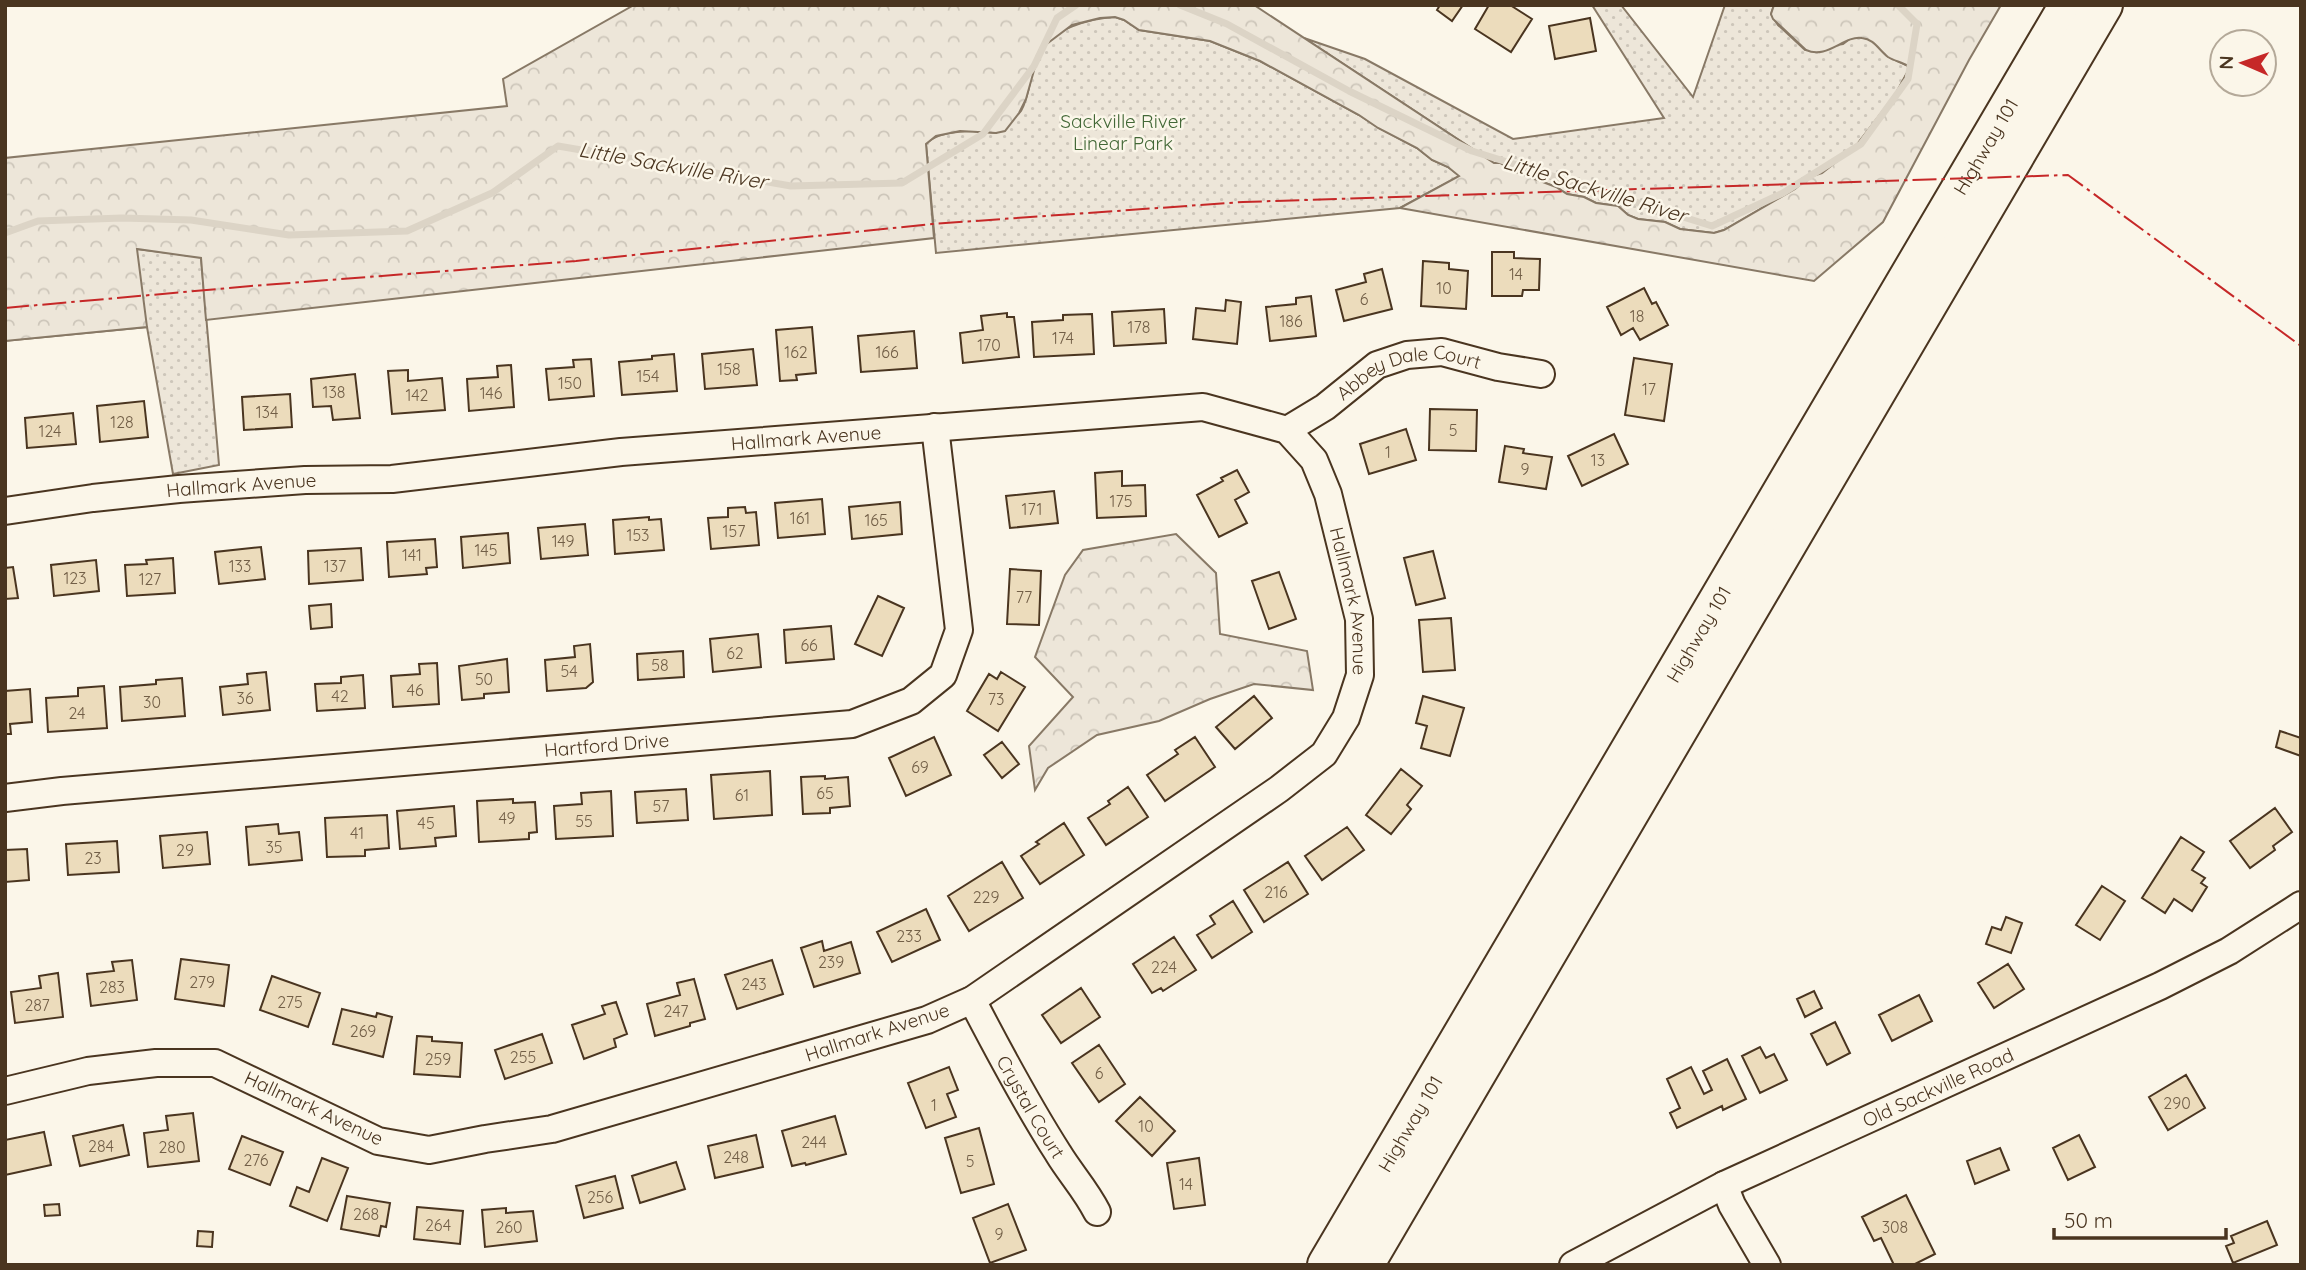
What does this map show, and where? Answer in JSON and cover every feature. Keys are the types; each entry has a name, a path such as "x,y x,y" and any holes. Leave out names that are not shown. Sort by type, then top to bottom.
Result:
{"highway":[{"name":"Highway 101","path":"1327,1265 2069,5"},
{"name":"Highway 101","path":"1364,1265 2103,5"}],"street":[{"name":"Abbey Dale Court","path":"1287,430 1325,407 1377,365 1407,355 1441,352 1498,367 1541,374"},
{"name":"Hallmark Avenue","path":"5,511 179,489 392,479 621,453 1203,407 1287,430 1314,460 1328,494 1359,619 1360,675 1346,718 1324,754 1279,789 972,1000 927,1020 552,1129 429,1150 378,1141 215,1063 156,1063 88,1071 5,1091"},
{"name":"Hartford Drive","path":"5,798 104,787 852,724 911,701 943,675 959,631 934,427"},
{"name":"Old Sackville Road","path":"1573,1265 1724,1185 2160,986 2229,951 2301,905"},
{"name":"Crystal Court","path":"972,1000 1015,1083 1097,1212"},
{"path":"1724,1185 1732,1205 1767,1265"}],"green space":[{"path":"634,5 1254,5 1494,163 1500,163 1567,194 1584,197 1596,203 1618,206 1638,219 1665,222 1680,229 1714,233 1724,230 1795,189 1809,177 1822,173 1855,147 1895,95 1908,71 1908,66 1888,57 1873,43 1862,38 1849,40 1821,52 1806,50 1773,19 1771,14 1774,5 2001,5 1883,222 1814,281 1400,208 1459,176 1417,148 1260,61 1210,41 1139,30 1115,17 1072,25 1040,49 1026,99 1005,131 960,131 936,136 926,144 934,238 206,320 201,258 137,249 147,327 5,341 5,158 507,106 503,79"},
{"path":"1592,5 1621,5 1693,97 1725,5 1774,5 1771,14 1778,25 1805,50 1843,44 1851,38 1870,39 1887,56 1908,66 1908,71 1895,95 1855,147 1822,173 1809,177 1795,189 1724,230 1714,233 1680,229 1665,222 1638,219 1618,206 1596,203 1584,197 1567,194 1500,163 1494,163 1304,38 1365,59 1513,139 1664,118"},
{"name":"Sackville River Linear Park","path":"1115,17 1139,30 1210,41 1260,61 1417,148 1460,176 1400,208 936,253 926,144 949,133 996,133 1021,111 1035,60 1052,37 1072,26"},
{"path":"137,249 201,257 219,465 173,474 147,327 5,341 5,252"},
{"path":"1176,534 1216,573 1220,634 1307,651 1313,690 1254,684 1159,721 1097,735 1048,768 1035,790 1029,746 1073,697 1035,657 1065,575 1083,550"}],"building":[{"path":"1440,5 1463,5 1452,21 1437,10"},
{"path":"1489,5 1510,5 1532,19 1511,52 1475,29"},
{"path":"1590,18 1596,51 1555,59 1549,26"},
{"path":"1492,252 1514,252 1514,258 1540,259 1539,290 1523,290 1522,296 1492,296"},
{"path":"1423,261 1449,263 1449,269 1468,271 1466,309 1421,306"},
{"path":"1382,269 1392,309 1344,321 1336,290 1366,282 1364,274"},
{"path":"1644,288 1652,304 1656,302 1668,325 1640,340 1633,328 1621,335 1607,307"},
{"path":"1311,296 1316,336 1270,341 1266,307 1296,304 1296,298"},
{"path":"1226,300 1241,302 1237,344 1193,339 1196,308 1225,311"},
{"path":"1164,309 1166,343 1114,346 1112,312"},
{"path":"1007,313 1007,317 1014,317 1019,357 963,363 960,333 983,330 981,316"},
{"path":"1092,314 1094,354 1034,357 1032,322 1063,320 1063,315"},
{"path":"812,327 816,373 796,375 797,380 780,381 776,330"},
{"path":"914,331 917,368 861,372 858,336"},
{"path":"753,349 757,385 705,389 702,354"},
{"path":"674,354 677,391 622,395 619,362"},
{"path":"1634,358 1672,364 1664,421 1625,415"},
{"path":"591,359 594,396 549,400 546,369 574,367 573,360"},
{"path":"511,365 514,407 469,411 467,379 498,377 497,366"},
{"path":"408,370 408,381 442,378 445,410 392,414 388,371"},
{"path":"355,374 360,418 333,420 331,406 313,407 311,379"},
{"path":"290,394 292,427 244,430 242,397"},
{"path":"144,401 148,437 100,442 97,406"},
{"path":"1430,409 1477,410 1476,451 1429,450"},
{"path":"73,413 76,444 27,448 25,418"},
{"path":"1406,429 1416,460 1369,474 1360,444"},
{"path":"1614,434 1628,464 1582,486 1568,456"},
{"path":"1505,446 1524,449 1523,453 1552,457 1546,489 1499,482"},
{"path":"1237,470 1249,492 1235,500 1247,523 1219,537 1197,495"},
{"path":"1122,471 1122,486 1145,485 1146,516 1097,518 1095,473"},
{"path":"1054,491 1058,523 1010,528 1006,496"},
{"path":"822,499 825,534 778,538 775,503"},
{"path":"900,502 902,534 852,539 849,507"},
{"path":"745,507 746,513 756,512 759,545 711,549 708,518 728,517 728,508"},
{"path":"649,517 649,520 661,519 664,550 615,554 613,520"},
{"path":"585,524 588,555 541,559 538,528"},
{"path":"508,533 510,563 463,568 461,537"},
{"path":"435,539 437,567 426,568 427,574 389,577 387,542"},
{"path":"261,547 265,579 219,584 215,552"},
{"path":"361,548 363,580 309,584 308,551"},
{"path":"1433,551 1445,598 1416,605 1404,558"},
{"path":"173,558 175,593 127,596 125,565 147,564 146,560"},
{"path":"96,560 99,591 54,596 51,565"},
{"path":"13,567 18,598 5,599 5,568"},
{"path":"1010,569 1041,571 1039,625 1007,624"},
{"path":"1279,572 1296,619 1269,629 1252,581"},
{"path":"878,596 904,608 882,656 855,644"},
{"path":"331,604 332,627 311,629 309,606"},
{"path":"1451,618 1455,670 1423,672 1419,620"},
{"path":"831,626 834,659 786,663 784,630"},
{"path":"758,634 761,667 713,672 710,639"},
{"path":"590,644 593,682 586,688 547,691 545,660 575,657 574,646"},
{"path":"683,651 684,677 638,680 637,654"},
{"path":"507,659 509,692 484,694 484,698 462,700 459,666"},
{"path":"437,663 439,704 393,707 391,676 420,674 419,664"},
{"path":"266,672 270,710 223,715 220,687 248,684 247,674"},
{"path":"1001,672 1025,687 998,731 967,711 989,674 997,679"},
{"path":"363,675 365,708 317,711 315,684 341,683 341,677"},
{"path":"182,678 185,716 122,721 120,687 156,684 156,680"},
{"path":"104,686 107,728 48,732 46,698 78,696 78,688"},
{"path":"30,689 32,722 10,724 11,734 5,734 5,691"},
{"path":"1254,696 1272,718 1235,749 1216,727"},
{"path":"1423,696 1464,708 1450,756 1421,748 1427,726 1416,723"},
{"path":"2280,731 2301,738 2301,756 2276,747"},
{"path":"934,737 951,775 906,796 889,758"},
{"path":"1195,737 1215,767 1165,801 1147,775 1178,754 1175,750"},
{"path":"1002,742 1019,764 1002,778 984,755"},
{"path":"1401,769 1422,786 1407,805 1411,809 1391,834 1366,815"},
{"path":"770,771 772,815 714,819 711,775"},
{"path":"825,776 825,779 848,777 850,806 830,808 830,813 803,814 801,777"},
{"path":"1128,787 1148,817 1106,845 1088,818 1110,804 1108,801"},
{"path":"686,789 688,820 637,823 635,792"},
{"path":"611,791 613,836 556,839 554,806 582,804 581,793"},
{"path":"513,799 513,803 535,802 537,832 529,833 529,839 479,842 477,801"},
{"path":"454,806 456,836 435,838 436,846 400,849 397,811"},
{"path":"2275,808 2292,832 2273,846 2275,850 2250,868 2230,841"},
{"path":"387,815 389,848 365,850 365,856 327,857 325,818"},
{"path":"1064,823 1084,855 1040,884 1021,856"},
{"path":"278,824 279,834 299,832 302,860 249,865 246,827"},
{"path":"1347,827 1364,850 1322,880 1305,856"},
{"path":"207,832 210,864 163,868 160,836"},
{"path":"2181,837 2204,852 2192,870 2205,878 2201,883 2207,887 2192,911 2174,899 2165,913 2142,898"},
{"path":"117,841 119,872 68,875 66,844"},
{"path":"27,849 29,880 5,882 5,850"},
{"path":"1002,862 1023,898 969,931 948,896"},
{"path":"1288,862 1308,894 1264,922 1244,890"},
{"path":"2102,886 2125,901 2100,940 2076,925"},
{"path":"1233,901 1252,932 1212,958 1197,935 1215,924 1210,916"},
{"path":"926,909 940,940 892,962 877,932"},
{"path":"2006,917 2022,923 2011,953 1986,944 1992,927 2001,930"},
{"path":"1174,937 1196,970 1163,991 1161,988 1152,993 1133,964"},
{"path":"822,941 824,951 851,942 860,973 814,987 801,948"},
{"path":"181,959 229,965 224,1006 175,999"},
{"path":"132,960 137,1000 91,1006 87,974 114,971 112,962"},
{"path":"772,960 783,994 737,1009 725,975"},
{"path":"2008,964 2024,989 1994,1008 1978,983"},
{"path":"58,973 63,1017 15,1023 11,992 41,988 39,976"},
{"path":"272,976 320,993 308,1027 260,1010"},
{"path":"694,979 705,1019 655,1036 647,1004 680,995 677,983"},
{"path":"1081,988 1100,1017 1061,1043 1042,1015"},
{"path":"1814,991 1822,1008 1805,1017 1797,999"},
{"path":"1919,995 1932,1021 1892,1041 1879,1015"},
{"path":"616,1002 627,1034 614,1039 616,1047 584,1059 572,1025 605,1014 602,1006"},
{"path":"342,1009 376,1017 377,1013 392,1017 383,1057 333,1044"},
{"path":"1835,1022 1850,1053 1827,1065 1811,1034"},
{"path":"542,1034 552,1063 505,1079 495,1050"},
{"path":"417,1036 432,1037 432,1041 462,1043 460,1077 414,1074"},
{"path":"1099,1045 1125,1084 1099,1102 1072,1063"},
{"path":"1760,1047 1766,1058 1774,1054 1787,1080 1760,1093 1742,1056"},
{"path":"1727,1059 1746,1099 1723,1110 1722,1106 1677,1128 1670,1113 1680,1108 1667,1079 1691,1067 1704,1094 1712,1090 1703,1071"},
{"path":"949,1067 958,1090 947,1094 956,1117 926,1128 908,1083"},
{"path":"2186,1075 2205,1108 2168,1130 2149,1097"},
{"path":"1140,1097 1175,1131 1152,1156 1116,1121"},
{"path":"193,1113 199,1161 148,1167 144,1133 168,1130 166,1116"},
{"path":"835,1116 846,1154 792,1166 782,1131"},
{"path":"123,1125 129,1155 80,1166 73,1136"},
{"path":"979,1128 994,1184 961,1193 945,1138"},
{"path":"44,1132 51,1165 5,1175 5,1140"},
{"path":"756,1135 763,1167 715,1178 708,1146"},
{"path":"2079,1135 2095,1167 2068,1180 2053,1148"},
{"path":"242,1136 283,1152 270,1185 229,1169"},
{"path":"2000,1148 2009,1170 1975,1184 1967,1161"},
{"path":"322,1158 348,1168 327,1221 290,1206 297,1187 309,1192"},
{"path":"1199,1158 1205,1205 1174,1209 1167,1163"},
{"path":"676,1162 685,1189 640,1203 632,1176"},
{"path":"615,1176 623,1208 584,1218 576,1186"},
{"path":"1906,1195 1935,1254 1913,1265 1894,1265 1881,1238 1874,1241 1862,1217"},
{"path":"347,1196 390,1203 386,1227 381,1226 379,1236 341,1229"},
{"path":"59,1204 60,1215 45,1216 44,1205"},
{"path":"1008,1204 1026,1250 990,1263 973,1218"},
{"path":"417,1207 463,1211 460,1244 414,1239"},
{"path":"506,1208 506,1213 533,1211 537,1241 485,1247 482,1210"},
{"path":"2267,1221 2277,1245 2233,1263 2226,1246 2234,1243 2231,1236"},
{"path":"198,1231 213,1232 212,1247 197,1246"}],"waterway":[{"name":"Little Sackville River","path":"5,233 38,221 122,218 191,220 289,235 407,231 492,193 558,146 791,186 902,183 983,134 1034,66 1057,18 1076,5"},
{"name":"Little Sackville River","path":"1180,5 1227,24 1349,91 1472,151 1712,226 1783,193 1861,144 1908,79 1917,24 1898,5"}],"power":[{"path":"5,308 576,261 932,224 1243,202 2068,175 2301,346"}]}
